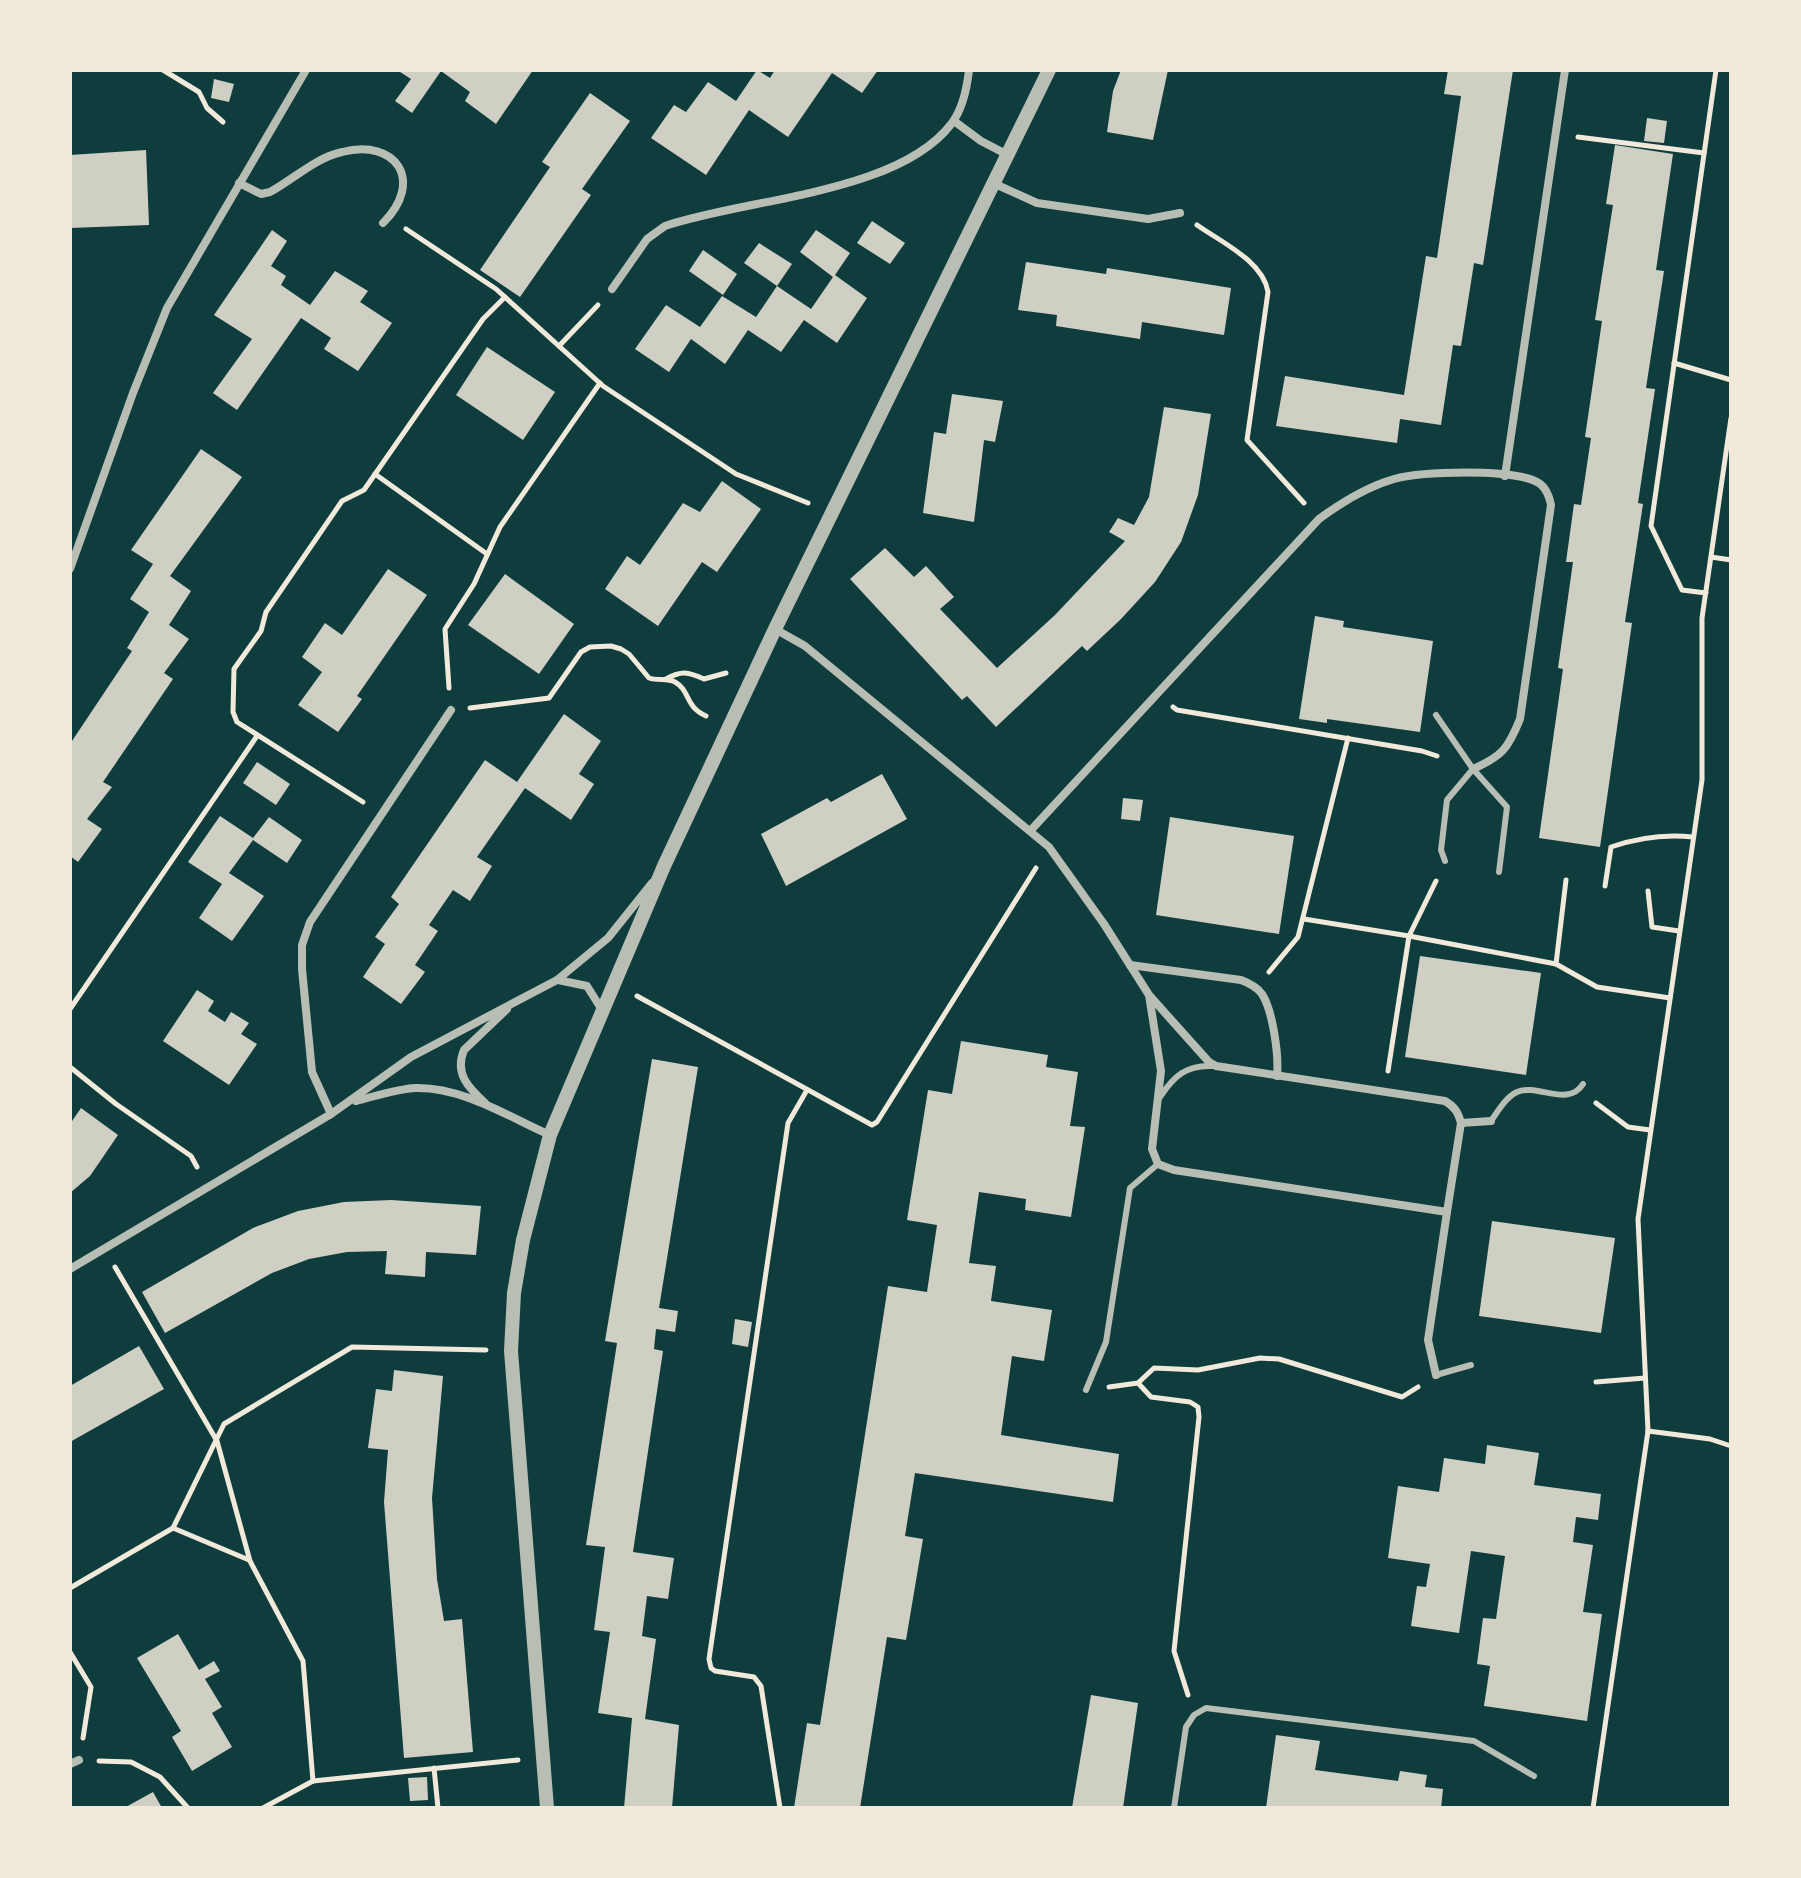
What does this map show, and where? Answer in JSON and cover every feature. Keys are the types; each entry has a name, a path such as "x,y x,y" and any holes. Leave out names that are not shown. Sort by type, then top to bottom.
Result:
{"street":[{"path":"70,569 167,308 306,70"},
{"path":"612,289 647,239 665,226 875,175 917,154 954,121 964,96 969,70"},
{"path":"547,1808 511,1351 514,1293 523,1240 550,1135 664,866 775,629 1049,70"},
{"path":"1505,476 1565,70"},
{"path":"954,121 981,141 1006,154"},
{"path":"239,183 261,194 270,192 322,159 340,152 379,153 397,164 405,184 401,198 385,220"},
{"path":"992,182 1037,203 1148,219 1180,213"},
{"path":"1031,830 1319,519 1353,496 1395,479 1449,473 1535,481 1548,494 1551,505 1520,719 1511,743 1496,759 1473,769"},
{"path":"775,629 805,646 1049,847 1149,995 1204,1058 1216,1066 1445,1101 1458,1112 1461,1123 1428,1340 1436,1375"},
{"path":"331,1114 312,1072 302,945 310,922 451,710"},
{"path":"70,1269 351,1102 411,1057 557,980 608,938 664,866"},
{"path":"1130,965 1241,980 1256,988 1266,1002 1279,1059 1277,1076"},
{"path":"557,980 587,986 602,1010"},
{"path":"1149,995 1160,1049 1160,1097 1152,1149 1158,1164 1174,1170 1447,1212"},
{"path":"492,1109 463,1079 460,1058 464,1050 516,1000"},
{"path":"351,1102 418,1088 460,1095 550,1135"},
{"path":"1461,1123 1491,1121"}],"lane":[{"path":"1436,715 1473,769 1507,807 1499,872"},
{"path":"1445,861 1441,850 1447,800 1473,769"},
{"path":"1160,1097 1181,1071 1216,1066"},
{"path":"1491,1121 1515,1093 1524,1090 1567,1095 1581,1087"},
{"path":"1086,1390 1106,1342 1130,1188 1158,1164"},
{"path":"1436,1375 1471,1365"},
{"path":"1174,1808 1186,1727 1194,1715 1206,1708 1474,1741 1534,1776"}],"path":[{"path":"163,70 199,92 207,108 223,122"},
{"path":"1706,593 1682,590 1651,526 1716,70"},
{"path":"1555,134 1704,153"},
{"path":"1180,213 1251,263 1266,284 1268,292 1247,440 1319,519"},
{"path":"385,220 505,297 600,383 736,474 831,514"},
{"path":"559,346 612,289"},
{"path":"383,814 257,736 234,717 233,676 237,663 261,631 266,612 342,501 364,490 483,319 505,297"},
{"path":"1674,363 1686,364 1731,380"},
{"path":"600,383 500,527 474,584 445,629 451,710 549,698 581,652 590,647 621,649 649,678 658,681 681,672 704,679 727,673"},
{"path":"1593,1808 1648,1431 1638,1219 1702,780 1702,618 1727,467 1731,418"},
{"path":"375,474 487,554"},
{"path":"1711,557 1731,560"},
{"path":"666,679 684,689 695,711 730,727"},
{"path":"1157,693 1177,710 1422,751 1473,769"},
{"path":"70,1009 257,736"},
{"path":"1256,988 1298,937 1348,738"},
{"path":"1605,886 1611,847 1676,835 1693,837"},
{"path":"613,985 650,1002 872,1125 877,1122 1049,847"},
{"path":"1556,964 1566,880"},
{"path":"1648,891 1652,927 1679,931"},
{"path":"1385,1092 1409,936 1427,898"},
{"path":"1304,919 1556,964 1597,987 1670,998"},
{"path":"70,1067 116,1104 191,1156"},
{"path":"1581,1087 1628,1127 1650,1130"},
{"path":"780,1808 761,1686 754,1677 715,1671 709,1659 788,1123 807,1090"},
{"path":"104,1249 217,1441 250,1561 303,1661 313,1781"},
{"path":"70,1588 173,1528 224,1424 352,1347 511,1351"},
{"path":"1086,1390 1138,1383 1154,1368 1198,1370 1260,1358 1300,1365 1402,1397 1436,1375"},
{"path":"1596,1382 1645,1378"},
{"path":"1138,1383 1151,1397 1190,1402 1198,1407 1174,1651 1194,1715"},
{"path":"1648,1431 1710,1439 1731,1446"},
{"path":"173,1528 250,1561"},
{"path":"70,1652 91,1687 75,1762 131,1762 160,1777 188,1808"},
{"path":"263,1808 313,1781 544,1757"},
{"path":"434,1768 438,1808"}],"building":[{"path":"397,70 533,70 496,124 465,101 470,92 441,71 412,113 395,101 411,79"},
{"path":"757,70 770,78 775,70 878,70 862,93 832,73 788,137 749,110 706,175 651,138 674,105 686,112 708,82 736,101"},
{"path":"1121,70 1168,70 1153,140 1107,132 1113,91"},
{"path":"1448,70 1513,70 1483,265 1474,263 1461,346 1453,345 1441,425 1400,419 1397,443 1276,426 1285,376 1404,395 1426,256 1437,258 1461,96 1444,94"},
{"path":"214,79 234,84 229,102 211,98"},
{"path":"590,93 630,121 582,189 591,195 520,297 480,270 550,167 542,162"},
{"path":"1647,118 1667,121 1664,143 1644,141"},
{"path":"1615,145 1673,154 1656,270 1664,271 1646,388 1655,389 1638,503 1643,504 1625,622 1632,623 1600,847 1539,838 1563,669 1558,668 1573,562 1566,562 1574,504 1581,505 1591,438 1585,437 1602,321 1595,320 1613,205 1606,204"},
{"path":"146,150 149,225 70,228 70,155"},
{"path":"872,221 905,243 890,264 857,243"},
{"path":"272,230 287,241 271,266 286,276 281,285 310,305 335,271 368,291 360,302 392,323 358,371 324,349 331,338 301,318 237,410 213,393 252,339 214,315"},
{"path":"816,230 850,253 835,275 867,298 837,343 804,320 781,352 748,330 725,364 691,339 669,372 635,349 666,305 700,327 722,296 756,317 777,286 811,309 833,277 800,252"},
{"path":"759,243 792,264 777,286 744,263"},
{"path":"703,250 737,274 723,295 689,271"},
{"path":"1026,262 1106,274 1107,268 1231,288 1224,335 1142,322 1140,339 1056,326 1057,315 1018,310"},
{"path":"487,347 555,392 523,440 456,395"},
{"path":"952,394 1003,401 995,442 984,440 974,522 923,513 934,432 946,434"},
{"path":"1164,407 1211,414 1198,495 1181,542 1155,582 1121,619 1087,651 1082,646 996,727 967,696 962,700 850,579 885,548 914,577 926,566 954,597 940,609 997,668 1055,615 1125,541 1109,532 1118,518 1134,525 1149,497"},
{"path":"201,449 242,477 170,576 191,591 169,625 189,639 164,673 173,679 103,782 112,787 87,819 102,829 78,862 70,856 70,744 132,651 127,648 149,612 130,599 153,564 131,550"},
{"path":"722,481 761,509 717,572 702,562 658,626 605,589 627,556 640,565 683,503 700,512"},
{"path":"388,569 427,595 357,696 362,699 338,732 298,705 322,672 302,657 325,623 342,635"},
{"path":"505,574 574,624 539,674 468,625"},
{"path":"1315,616 1344,621 1343,627 1433,641 1420,732 1327,719 1327,723 1299,719"},
{"path":"564,714 601,741 579,774 594,784 571,820 525,788 477,857 492,866 470,901 453,890 429,925 438,931 415,965 425,972 401,1004 363,977 385,944 375,937 399,904 391,897 485,760 517,782"},
{"path":"257,762 290,784 276,805 243,783"},
{"path":"882,774 907,819 786,886 761,834 827,798 831,802"},
{"path":"1123,798 1143,800 1140,821 1121,819"},
{"path":"220,816 253,838 269,817 302,840 287,863 253,840 229,873 264,896 232,941 199,918 222,884 188,862"},
{"path":"1170,817 1294,836 1279,934 1156,915"},
{"path":"1420,956 1541,973 1526,1075 1405,1057"},
{"path":"197,990 214,1001 208,1011 225,1022 231,1012 249,1023 241,1034 257,1044 229,1085 163,1041"},
{"path":"961,1041 1048,1055 1046,1067 1078,1072 1070,1126 1085,1127 1071,1217 1025,1210 1026,1199 979,1192 969,1263 996,1266 991,1301 1052,1310 1044,1361 1012,1356 1001,1435 1119,1454 1113,1502 915,1473 905,1536 923,1539 906,1640 887,1637 860,1808 794,1808 807,1723 820,1725 888,1286 927,1292 937,1225 907,1220 928,1090 952,1094"},
{"path":"652,1059 698,1067 659,1308 678,1311 675,1332 656,1329 654,1349 663,1351 633,1552 674,1558 668,1599 647,1596 642,1636 656,1639 645,1719 679,1725 672,1808 624,1808 632,1718 598,1713 610,1632 594,1630 605,1547 586,1545 617,1343 605,1341"},
{"path":"81,1108 118,1135 90,1176 70,1193 70,1124"},
{"path":"391,1200 481,1206 476,1255 426,1252 425,1277 385,1274 387,1251 347,1252 309,1259 272,1273 165,1333 142,1292 253,1228 298,1211 344,1202"},
{"path":"1492,1221 1615,1238 1601,1333 1479,1316"},
{"path":"735,1319 752,1322 748,1347 732,1344"},
{"path":"139,1346 164,1389 70,1442 70,1386"},
{"path":"394,1370 443,1376 432,1498 437,1579 444,1621 462,1619 473,1752 404,1758 384,1502 388,1450 368,1448 376,1389 392,1391"},
{"path":"1487,1445 1539,1453 1534,1485 1601,1494 1598,1520 1576,1517 1573,1542 1593,1545 1583,1612 1602,1614 1587,1721 1484,1706 1490,1666 1477,1664 1483,1618 1496,1619 1505,1556 1471,1551 1459,1633 1411,1626 1417,1586 1426,1587 1430,1564 1388,1558 1398,1486 1439,1492 1444,1458 1485,1464"},
{"path":"178,1634 199,1670 214,1661 220,1671 205,1679 222,1707 212,1713 232,1747 192,1771 172,1737 181,1731 137,1658"},
{"path":"1091,1695 1138,1703 1123,1808 1072,1808"},
{"path":"1276,1735 1320,1741 1315,1770 1398,1781 1400,1771 1427,1775 1425,1787 1443,1789 1441,1808 1266,1808"},
{"path":"427,1777 428,1800 410,1801 408,1778"},
{"path":"153,1792 162,1808 124,1808"}]}
